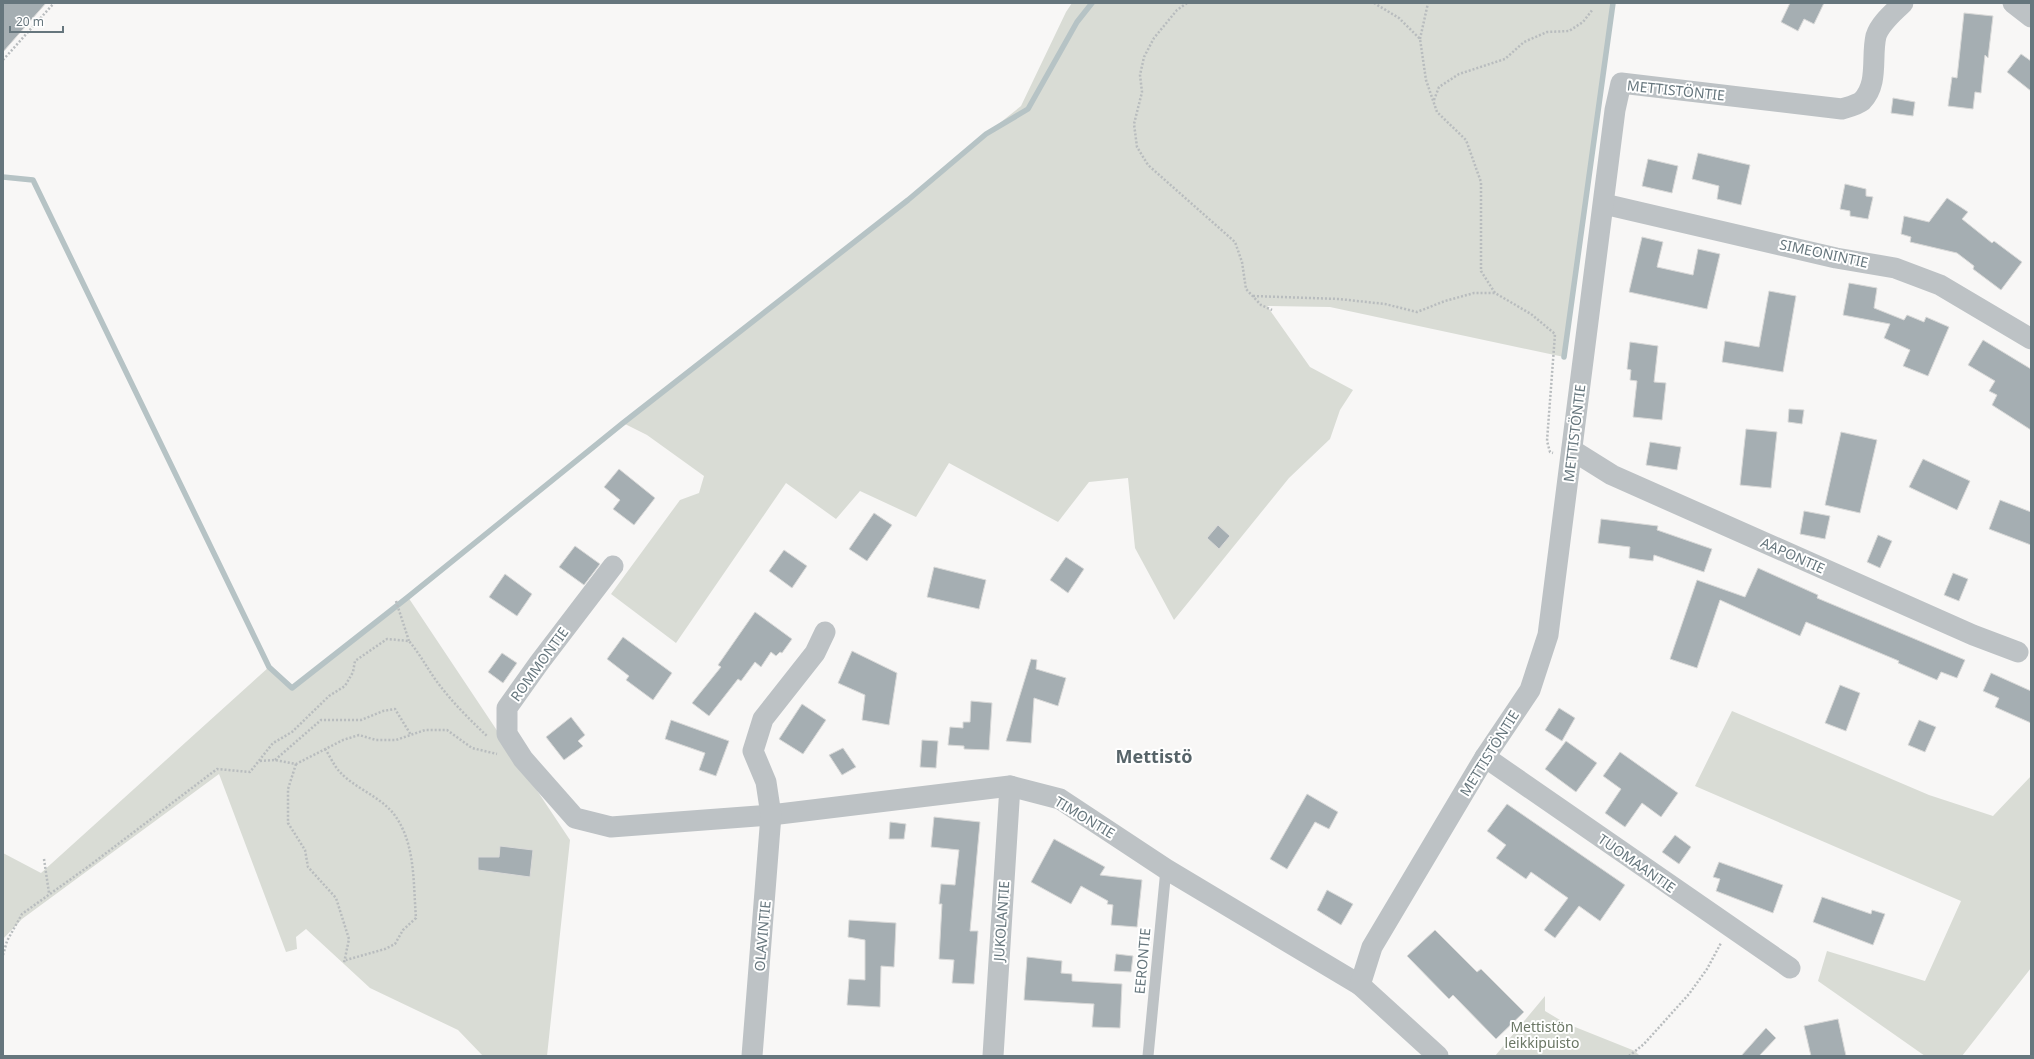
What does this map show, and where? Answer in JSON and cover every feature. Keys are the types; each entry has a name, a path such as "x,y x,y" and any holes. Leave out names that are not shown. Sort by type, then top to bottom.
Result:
{"street":[{"name":"METTISTÖNTIE","path":"1360,985 1372,947 1485,758 1530,690 1548,635 1615,110 1621,83 1842,109 1861,102 1869,92 1872,80 1877,35 1887,18 1903,3"},
{"path":"2013,3 2031,17"},
{"name":"SIMEONINTIE","path":"1604,204 1836,258 1895,268 1940,285 2031,339"},
{"name":"AAPONTIE","path":"1571,454 1612,475 1973,635 2018,652"},
{"name":"ROMMONTIE","path":"613,566 539,663 508,708 507,734 523,759 575,818 611,827 771,815"},
{"name":"OLAVINTIE","path":"752,1056 771,815 766,782 753,752 763,719 815,653 825,632"},
{"name":"TUOMAANTIE","path":"1485,758 1790,968"},
{"name":"TIMONTIE","path":"771,815 1010,786 1060,799 1166,869 1360,985"},
{"name":"JUKOLANTIE","path":"993,1056 1010,786"},
{"path":"1360,985 1438,1056"}],"lane":[{"name":"EERONTIE","path":"1148,1056 1166,869"}],"path":[{"path":"3,60 54,3"},
{"path":"1187,3 1177,10 1154,38 1144,57 1140,75 1142,92 1134,124 1137,147 1148,165 1193,203 1235,242 1242,262 1246,289 1260,305 1272,310"},
{"path":"1374,3 1399,18 1420,39"},
{"path":"1428,3 1420,39 1426,80 1438,112 1466,140 1481,182 1482,271 1495,293 1531,314 1555,334 1547,441 1550,452 1571,454"},
{"path":"1434,101 1438,87 1459,74 1505,59 1524,42 1547,32 1569,31 1583,22 1594,9"},
{"path":"1253,296 1339,299 1385,304 1417,312 1445,301 1474,293 1495,293"},
{"path":"396,601 408,641 422,657 435,679 472,722 488,737"},
{"path":"3,955 8,941 22,914 49,893 89,866 217,769 250,772 273,743 292,732 329,696 344,686 352,672 355,661 387,638 408,641"},
{"path":"275,760 321,720 361,720 383,711 395,709 410,735"},
{"path":"260,761 275,760 296,764 343,740 359,735 376,740 396,740 425,730 447,730 472,748 499,755 514,744"},
{"path":"296,764 288,789 288,823 305,850 308,867 336,898 349,939 345,962 385,949 395,944 404,930 416,918 409,840 393,812 340,772 325,749"},
{"path":"44,860 49,893"},
{"path":"1629,1056 1644,1044 1689,994 1707,969 1730,927"}],"green space":[{"path":"1072,3 1613,3 1564,357 1330,307 1267,306 1310,367 1353,390 1340,410 1330,439 1289,478 1174,620 1135,548 1128,478 1089,482 1058,522 949,463 916,517 860,491 836,519 786,483 676,643 611,594 680,500 699,493 704,476 647,435 623,423 908,200 1021,106 1066,12"},
{"path":"408,597 570,840 547,1056 483,1056 458,1030 370,988 306,929 296,937 297,949 286,952 219,774 22,919 3,939 3,853 41,873 269,667 292,688"},
{"path":"1732,711 1929,795 1993,816 2031,776 2031,968 1962,1056 1925,1056 1818,981 1827,951 1925,981 1961,901 1695,786"},
{"name":"Mettistön leikkipuisto","path":"1545,996 1545,1011 1565,1023 1635,1051 1640,1056 1495,1056"}],"building":[{"path":"3,3 46,3 3,52"},
{"path":"1790,3 1824,3 1814,24 1804,19 1798,31 1781,22"},
{"path":"1964,13 1993,16 1988,58 1985,55 1981,93 1975,92 1973,109 1948,106 1952,77 1957,78"},
{"path":"2021,54 2031,61 2031,91 2007,72"},
{"path":"1893,98 1915,102 1913,116 1891,113"},
{"path":"1698,153 1750,165 1741,205 1717,199 1719,186 1692,179"},
{"path":"1648,159 1678,166 1672,193 1642,186"},
{"path":"1845,184 1866,189 1866,196 1873,197 1868,219 1850,216 1850,211 1840,209"},
{"path":"1947,198 1968,212 1962,219 1992,243 1994,241 2022,262 2001,290 1973,269 1974,266 1957,253 1910,242 1911,237 1901,234 1904,216 1929,222"},
{"path":"1642,237 1663,242 1657,267 1693,275 1698,249 1720,254 1707,309 1629,292"},
{"path":"1849,283 1877,288 1874,308 1904,320 1907,315 1924,322 1926,317 1949,327 1928,376 1903,366 1910,350 1884,338 1890,324 1843,315"},
{"path":"1769,291 1796,296 1783,372 1722,362 1725,341 1759,347"},
{"path":"1983,340 2031,369 2031,430 1992,405 1997,395 1989,391 1995,381 1968,365"},
{"path":"1630,342 1658,346 1654,382 1666,383 1662,420 1633,417 1637,381 1630,380 1631,370 1627,369"},
{"path":"1789,409 1804,410 1802,424 1788,422"},
{"path":"1746,429 1777,432 1771,488 1740,485"},
{"path":"1841,432 1877,440 1860,513 1825,505"},
{"path":"1650,442 1681,447 1677,470 1646,465"},
{"path":"1923,459 1970,481 1957,510 1909,487"},
{"path":"619,469 655,498 634,525 613,509 620,500 604,487"},
{"path":"2000,500 2031,512 2031,545 1989,529"},
{"path":"1804,511 1830,516 1825,539 1800,534"},
{"path":"874,513 892,525 867,561 849,549"},
{"path":"1601,519 1658,526 1657,530 1712,549 1704,572 1654,555 1653,561 1629,558 1630,547 1598,543"},
{"path":"1218,525 1230,536 1219,549 1207,538"},
{"path":"1878,535 1892,541 1880,568 1867,562"},
{"path":"575,546 600,564 584,585 559,567"},
{"path":"784,550 807,566 792,588 769,571"},
{"path":"1066,557 1084,569 1068,593 1050,580"},
{"path":"934,567 986,580 979,609 927,597"},
{"path":"1758,568 1818,595 1817,598 1965,660 1957,678 1941,672 1937,680 1898,663 1899,661 1806,622 1800,636 1720,600 1697,668 1670,659 1697,580 1745,597"},
{"path":"1953,573 1968,579 1959,601 1944,595"},
{"path":"505,574 532,594 517,616 489,597"},
{"path":"755,612 792,639 782,653 780,652 776,656 771,652 761,667 755,662 741,681 738,679 709,716 692,703 721,667 718,665"},
{"path":"623,637 672,673 653,700 626,680 629,676 607,659"},
{"path":"852,651 897,673 889,725 862,720 865,695 838,683"},
{"path":"502,653 517,663 503,683 488,672"},
{"path":"1031,659 1037,660 1036,669 1066,678 1058,706 1034,698 1031,743 1006,741"},
{"path":"1991,673 2031,691 2031,723 1995,707 1999,698 1983,691"},
{"path":"1840,685 1860,693 1846,731 1825,723"},
{"path":"971,701 992,703 989,750 964,749 964,746 948,745 950,727 963,728 963,722 970,722"},
{"path":"802,704 826,720 803,754 779,739"},
{"path":"1559,708 1575,718 1562,741 1545,730"},
{"path":"571,717 585,735 578,741 583,746 564,760 546,737"},
{"path":"671,720 729,741 716,776 699,770 705,753 665,739"},
{"path":"1919,720 1936,727 1925,752 1908,745"},
{"path":"922,740 938,741 936,768 920,767"},
{"path":"1566,741 1597,763 1576,792 1545,769"},
{"path":"843,748 856,767 842,775 829,755"},
{"path":"1620,752 1678,793 1661,817 1642,803 1625,827 1605,813 1621,789 1603,776"},
{"path":"1307,794 1338,812 1329,829 1315,822 1287,869 1270,859"},
{"path":"1507,804 1625,885 1600,921 1579,906 1555,938 1544,930 1568,898 1531,872 1526,879 1496,858 1506,845 1487,831"},
{"path":"934,817 980,822 970,931 978,931 974,984 952,983 954,960 939,959 942,904 939,904 941,884 955,885 959,850 931,847"},
{"path":"890,822 906,824 904,839 889,839"},
{"path":"1675,835 1691,847 1679,864 1662,852"},
{"path":"1054,839 1105,867 1100,875 1142,880 1137,927 1111,925 1113,905 1107,904 1108,901 1081,886 1071,904 1031,882"},
{"path":"500,846 533,850 530,877 478,870 478,857 499,857"},
{"path":"1719,862 1783,885 1773,913 1716,891 1720,879 1713,877"},
{"path":"1327,890 1353,904 1341,925 1317,910"},
{"path":"1822,897 1871,914 1872,910 1885,914 1873,945 1813,922"},
{"path":"849,920 896,923 894,967 881,966 880,1007 847,1005 849,979 865,980 865,940 848,937"},
{"path":"1435,930 1477,972 1481,969 1524,1012 1496,1039 1453,995 1449,999 1407,956"},
{"path":"1116,954 1133,956 1131,972 1114,971"},
{"path":"1027,957 1062,961 1061,973 1072,974 1072,981 1122,984 1120,1028 1092,1027 1094,1004 1024,1000"},
{"path":"1838,1019 1846,1056 1811,1056 1804,1026"},
{"path":"1766,1028 1776,1038 1759,1056 1741,1056"}],"waterway":[{"path":"3,177 33,180 269,667 292,688 408,597 623,423 908,200 986,134 1028,109 1077,22 1092,3"},
{"path":"1564,357 1613,3"}],"district":[{"name":"Mettistö","path":"1154,756"}]}
